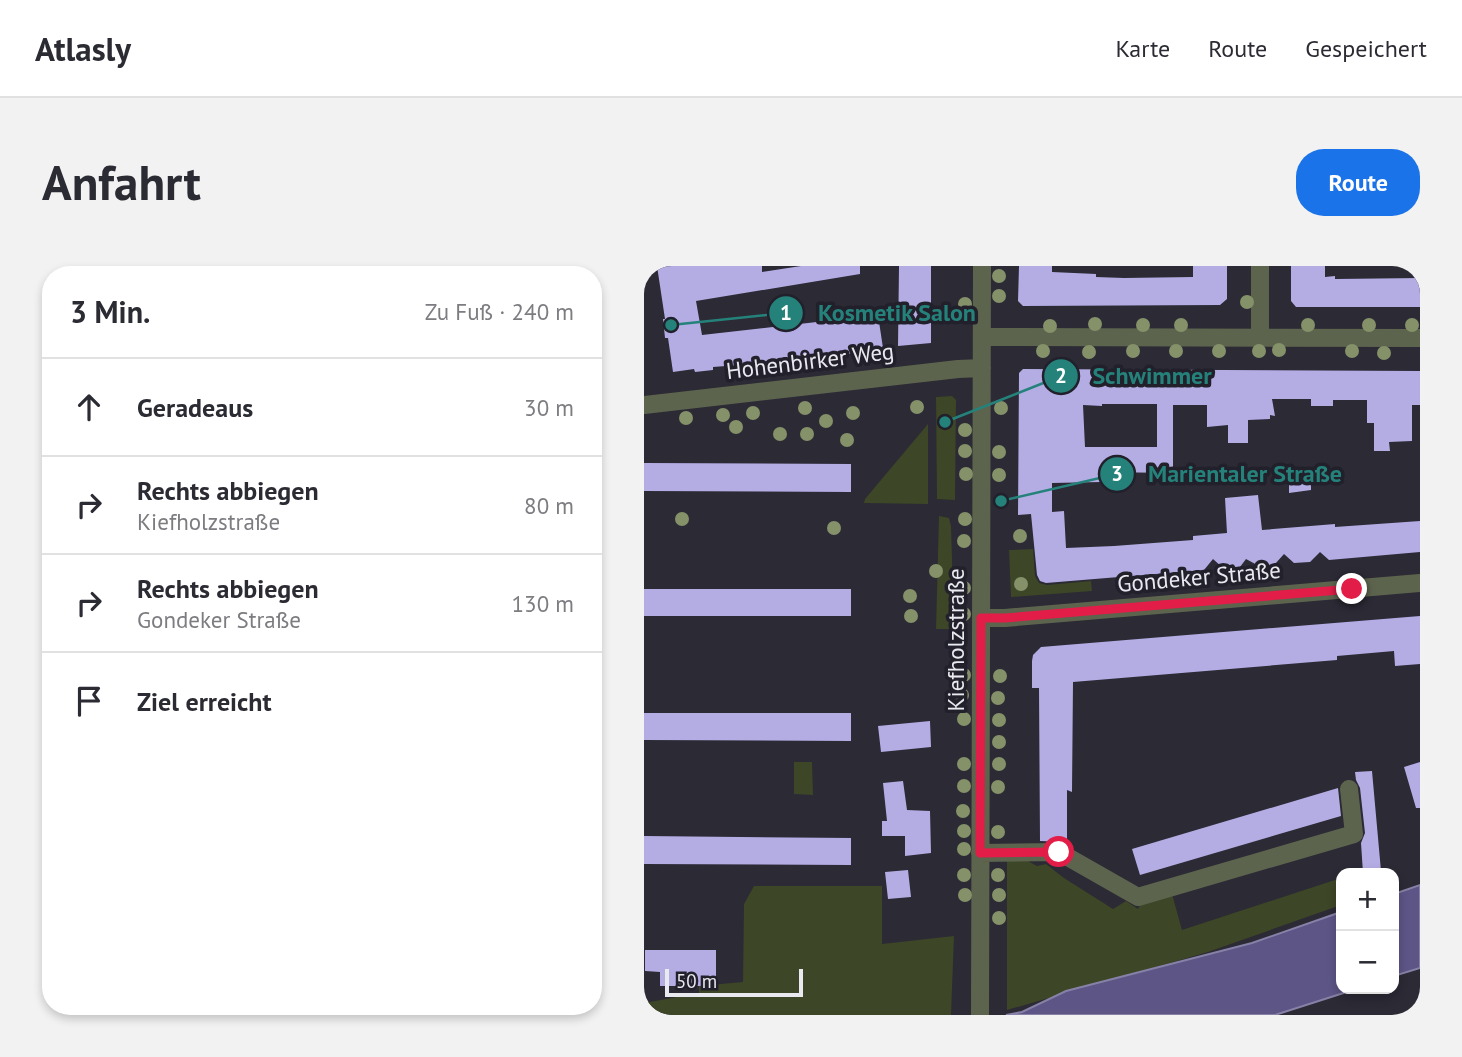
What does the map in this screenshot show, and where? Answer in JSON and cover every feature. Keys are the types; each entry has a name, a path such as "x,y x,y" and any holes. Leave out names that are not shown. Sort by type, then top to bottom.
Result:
{"street":[{"name":"Kiefholzstraße","path":"980,1015 982,266"},
{"path":"1260,266 1260,338"},
{"path":"982,337 1420,338"},
{"name":"Hohenbirker Weg","path":"644,404 982,368"},
{"name":"Gondeker Straße","path":"981,618 1420,583"},
{"path":"980,853 1059,852 1138,897 1354,834 1349,789"}],"green space":[{"path":"952,396 956,400 955,500 937,499 936,397"},
{"path":"928,424 928,504 864,503 865,499"},
{"path":"939,516 949,518 951,526 954,629 936,629"},
{"path":"1033,549 1035,576 1039,583 1047,585 1091,581 1092,591 1011,597 1009,550"},
{"path":"794,762 812,762 813,795 794,794"},
{"path":"1007,860 1028,861 1037,866 1046,864 1113,909 1126,901 1138,909 1141,903 1172,894 1182,930 1336,880 1336,907 1208,952 1007,1010"},
{"path":"754,886 882,886 882,944 954,936 951,1015 644,1015 644,1003 699,993 699,986 743,982 744,904"}],"shaded area":[{"path":"1420,885 1420,968 1399,974 1399,931 1399,892"},
{"path":"1336,914 1336,994 1340,994 1275,1015 1006,1015 1022,1012 1066,991 1252,943"}],"building":[{"path":"657,266 762,266 762,272 801,266 860,266 860,274 696,301 702,335 878,315 883,348 791,361 713,367 713,370 673,372 668,338 665,338"},
{"path":"899,266 931,266 931,343 898,346"},
{"path":"1019,266 1052,266 1052,272 1124,278 1193,277 1193,266 1227,266 1227,299 1220,305 1023,306 1018,301"},
{"path":"1291,266 1325,266 1325,277 1335,276 1335,279 1420,278 1420,307 1296,307 1291,301"},
{"path":"1023,369 1420,371 1420,405 1412,405 1412,441 1389,442 1390,451 1374,451 1374,423 1367,423 1367,400 1333,400 1333,406 1311,406 1311,399 1272,399 1275,416 1270,415 1270,419 1248,420 1248,443 1228,443 1228,425 1207,427 1207,405 1173,405 1173,473 1101,472 1101,482 1052,483 1052,512 1064,511 1066,548 1193,540 1193,536 1227,533 1225,498 1258,495 1262,530 1420,521 1420,552 1329,560 1320,552 1310,562 1294,563 1284,554 1275,564 1259,566 1246,559 1240,567 1223,568 1213,559 1204,570 1046,583 1040,581 1037,575 1031,514 1018,515 1019,373","holes":["1157,404 1157,447 1085,447 1083,405"]},
{"path":"644,463 851,464 851,492 644,491"},
{"path":"1311,475 1311,490 1289,493 1289,476"},
{"path":"644,589 851,589 851,616 644,616"},
{"path":"1420,616 1420,664 1395,666 1394,651 1337,656 1337,660 1073,682 1072,792 1067,790 1067,842 1040,841 1039,688 1032,688 1032,661 1033,655 1041,647"},
{"path":"644,713 851,713 851,741 644,740"},
{"path":"930,721 931,747 881,752 878,726"},
{"path":"1420,762 1420,808 1416,808 1404,767"},
{"path":"1372,771 1381,868 1363,868 1361,843 1365,833 1360,788 1355,772"},
{"path":"903,781 907,810 930,811 931,853 905,856 905,836 882,836 882,821 887,821 883,783"},
{"path":"1338,788 1341,816 1140,875 1132,849"},
{"path":"644,836 851,838 851,865 644,864"},
{"path":"908,870 911,897 888,899 885,872"},
{"path":"645,950 716,950 716,986 660,986 660,972 645,971"}],"place":[{"name":"Kosmetik Salon","path":"671,325"},
{"name":"Schwimmer","path":"945,422"},
{"name":"Marientaler Straße","path":"1001,501"}],"route":[{"path":"1059,852 980,853 981,618 1352,589"}]}
